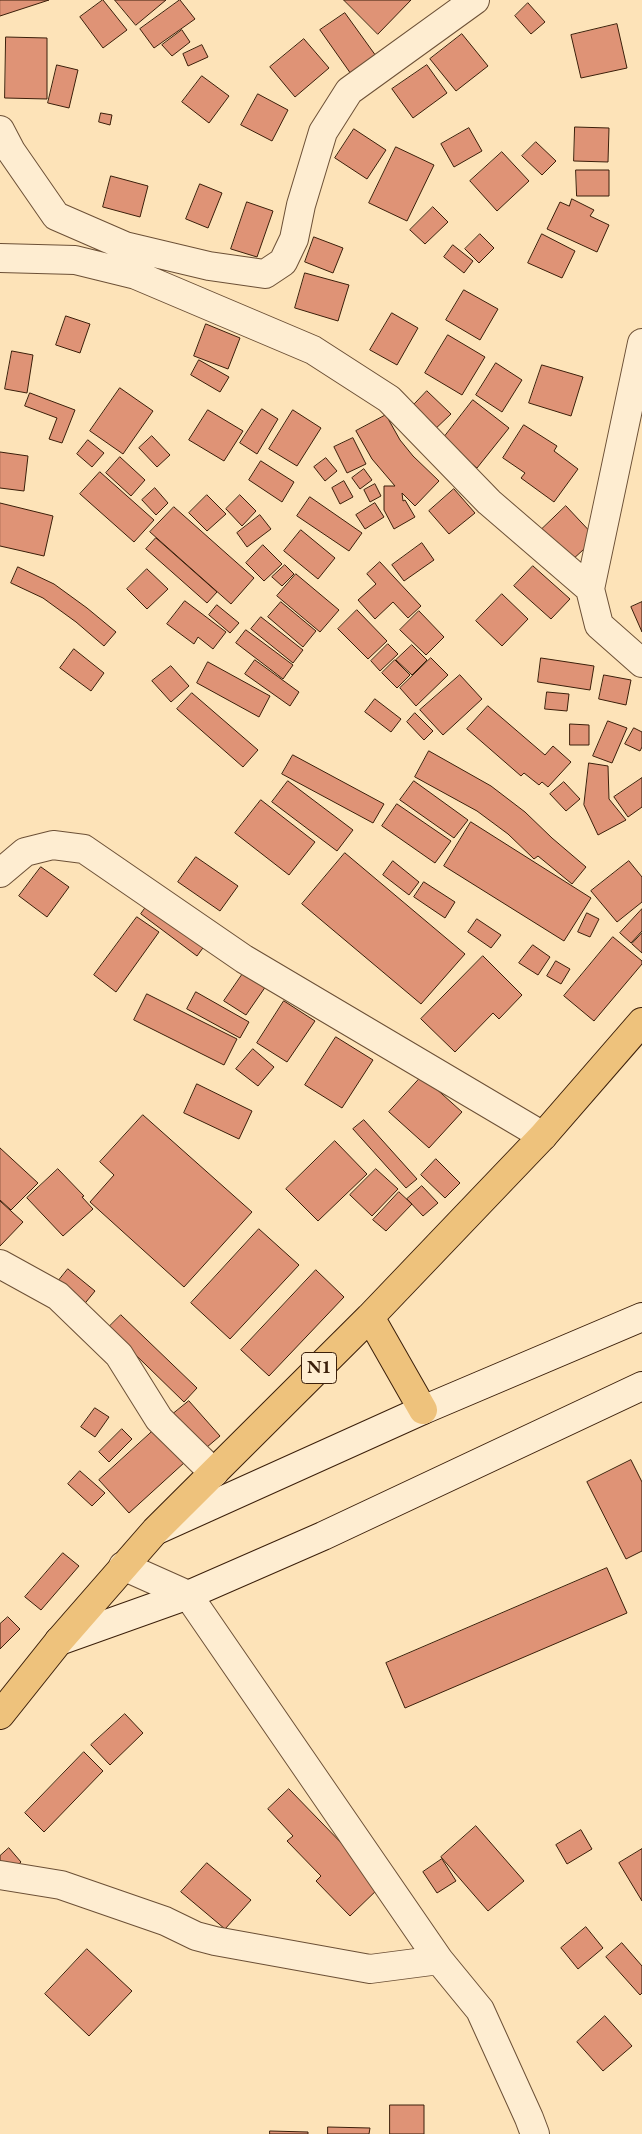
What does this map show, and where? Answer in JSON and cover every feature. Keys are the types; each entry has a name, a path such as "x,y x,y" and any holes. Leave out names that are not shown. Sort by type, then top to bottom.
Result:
{"highway":[{"name":"N1","path":"0,1715 59,1641 123,1566 370,1317 542,1136 642,1022"},
{"path":"370,1317 423,1410"}],"street":[{"path":"0,130 11,151 56,216 125,246 209,266 265,274 283,262 294,239 301,205 323,132 350,91 475,0"},
{"path":"0,258 75,260 136,275 313,350 389,399 489,502 590,589"},
{"path":"642,343 590,589 599,626 642,663"},
{"path":"0,873 25,852 53,845 84,849 244,959 542,1136"},
{"path":"0,1264 58,1296 119,1355 159,1420 214,1473"},
{"path":"156,1531 423,1410 642,1317"},
{"path":"59,1641 188,1595 323,1536 642,1386"},
{"path":"123,1566 188,1595 439,1960 480,2010 530,2118 535,2134"},
{"path":"0,1875 61,1886 165,1921 196,1936 215,1941 370,1969 439,1960"}],"building":[{"path":"0,0 49,0 0,16"},
{"path":"103,0 127,30 103,48 80,17"},
{"path":"115,0 166,0 136,25"},
{"path":"180,0 195,19 154,48 140,29"},
{"path":"344,0 411,0 378,34"},
{"path":"528,3 545,22 531,34 515,16"},
{"path":"345,13 376,56 351,74 320,30"},
{"path":"617,24 627,68 581,78 571,35"},
{"path":"182,30 190,42 172,56 162,45"},
{"path":"462,34 488,66 456,91 430,59"},
{"path":"6,37 47,38 47,99 5,98"},
{"path":"304,39 329,68 295,97 270,67"},
{"path":"202,45 208,57 188,66 183,54"},
{"path":"57,65 78,70 69,108 48,103"},
{"path":"427,65 447,93 413,118 392,89"},
{"path":"202,76 229,96 209,123 182,102"},
{"path":"258,94 288,110 272,141 241,125"},
{"path":"101,113 112,115 110,125 99,122"},
{"path":"575,127 609,128 608,162 574,161"},
{"path":"469,128 482,151 454,167 441,144"},
{"path":"354,129 386,150 367,179 335,158"},
{"path":"536,142 556,161 542,175 522,156"},
{"path":"396,147 434,165 407,221 369,203"},
{"path":"502,152 529,181 497,211 470,181"},
{"path":"576,170 609,170 609,196 577,196"},
{"path":"111,176 148,186 140,217 103,207"},
{"path":"200,184 222,193 208,228 186,219"},
{"path":"572,199 594,210 590,216 609,225 597,252 547,229 560,202 569,206"},
{"path":"247,202 273,211 257,257 231,249"},
{"path":"433,207 448,222 425,244 410,230"},
{"path":"480,234 494,248 479,263 465,249"},
{"path":"542,234 575,251 562,278 528,263"},
{"path":"314,237 343,248 333,273 305,262"},
{"path":"453,245 473,261 464,273 444,257"},
{"path":"305,273 349,285 338,321 295,308"},
{"path":"464,290 498,309 480,340 446,320"},
{"path":"392,313 418,328 397,365 370,350"},
{"path":"66,316 90,324 80,353 56,345"},
{"path":"206,324 240,338 228,369 194,356"},
{"path":"448,335 485,357 462,395 425,373"},
{"path":"12,351 33,355 27,393 5,389"},
{"path":"199,360 229,377 220,392 191,375"},
{"path":"496,363 522,380 502,412 476,395"},
{"path":"542,365 583,377 571,416 529,403"},
{"path":"120,388 153,411 123,454 90,431"},
{"path":"427,391 451,414 432,432 409,410"},
{"path":"30,393 75,410 62,443 49,439 57,418 25,406"},
{"path":"473,400 509,428 477,468 442,440"},
{"path":"262,409 278,419 257,454 240,443"},
{"path":"208,410 243,431 224,461 189,440"},
{"path":"293,410 321,428 297,466 269,449"},
{"path":"386,415 400,440 413,456 439,481 415,506 402,493 403,501 405,500 415,517 394,529 384,510 384,486 395,486 372,459 356,431"},
{"path":"524,425 557,446 554,451 578,469 554,502 521,478 525,473 503,458"},
{"path":"152,436 170,455 157,467 139,448"},
{"path":"353,438 366,464 347,473 334,447"},
{"path":"88,440 104,453 92,467 77,454"},
{"path":"0,452 28,456 24,491 0,488"},
{"path":"120,457 145,480 131,496 106,473"},
{"path":"326,458 337,471 325,481 314,467"},
{"path":"261,461 294,482 282,502 249,480"},
{"path":"364,469 372,480 360,489 352,478"},
{"path":"100,472 154,520 134,542 80,494"},
{"path":"344,481 353,497 340,504 332,488"},
{"path":"375,484 381,496 370,502 364,490"},
{"path":"155,488 168,503 156,515 142,500"},
{"path":"454,489 475,513 449,534 429,511"},
{"path":"207,495 226,514 207,531 189,513"},
{"path":"240,495 256,511 242,526 226,509"},
{"path":"310,497 362,533 349,551 297,516"},
{"path":"0,503 53,516 44,556 0,546"},
{"path":"375,503 384,517 365,529 356,515"},
{"path":"566,506 596,538 571,561 541,530"},
{"path":"174,507 254,578 231,604 150,532"},
{"path":"260,515 271,529 247,547 237,533"},
{"path":"301,530 335,558 318,579 284,551"},
{"path":"156,538 217,592 207,603 146,549"},
{"path":"422,543 434,560 404,581 392,565"},
{"path":"263,545 282,564 264,581 246,563"},
{"path":"380,562 421,606 408,618 393,602 375,619 358,600 376,584 367,574"},
{"path":"285,565 294,574 282,586 272,577"},
{"path":"533,566 570,599 551,619 514,586"},
{"path":"18,567 54,584 116,632 104,646 76,622 43,598 11,583"},
{"path":"147,569 168,589 147,609 127,589"},
{"path":"296,574 339,610 320,632 277,596"},
{"path":"502,594 528,619 502,646 476,621"},
{"path":"185,601 226,632 213,649 198,637 194,644 167,624"},
{"path":"281,602 316,631 303,647 268,617"},
{"path":"642,602 642,632 631,607"},
{"path":"217,605 239,623 230,633 209,615"},
{"path":"357,610 387,641 368,659 338,629"},
{"path":"419,611 444,637 426,655 400,630"},
{"path":"261,617 303,650 293,663 251,629"},
{"path":"246,630 293,665 283,679 236,643"},
{"path":"388,644 398,654 380,671 371,661"},
{"path":"412,645 427,660 412,675 396,660"},
{"path":"74,649 104,673 91,691 60,668"},
{"path":"431,658 448,675 416,706 400,688"},
{"path":"541,658 594,666 590,690 538,682"},
{"path":"255,660 299,692 290,706 245,674"},
{"path":"395,660 410,675 397,688 382,673"},
{"path":"208,662 270,696 259,717 197,683"},
{"path":"171,666 189,686 171,702 152,681"},
{"path":"460,675 482,699 443,735 420,710"},
{"path":"604,675 631,680 626,705 599,699"},
{"path":"547,692 569,694 567,711 545,709"},
{"path":"192,693 258,750 243,767 177,709"},
{"path":"375,699 401,719 391,732 365,712"},
{"path":"488,706 545,755 553,746 571,762 548,787 542,782 539,785 524,773 521,776 467,729"},
{"path":"415,713 433,731 424,740 407,722"},
{"path":"608,721 627,728 612,763 593,756"},
{"path":"570,724 589,725 589,745 570,745"},
{"path":"634,728 642,732 642,747 640,751 625,744"},
{"path":"429,751 491,786 525,812 586,867 572,884 538,856 534,859 508,834 477,811 415,777"},
{"path":"293,755 384,804 373,823 282,774"},
{"path":"589,763 608,766 609,799 626,820 598,835 584,805"},
{"path":"642,778 642,807 628,817 614,797"},
{"path":"288,781 353,830 337,851 272,802"},
{"path":"414,781 468,820 454,838 400,800"},
{"path":"564,782 580,799 566,811 550,794"},
{"path":"261,800 315,842 289,875 235,833"},
{"path":"397,804 451,841 435,863 382,826"},
{"path":"471,822 591,898 564,941 444,866"},
{"path":"345,853 465,954 421,1004 302,904"},
{"path":"196,857 238,886 220,911 178,882"},
{"path":"393,861 419,882 409,895 383,875"},
{"path":"629,861 642,877 642,902 617,922 591,891"},
{"path":"41,867 69,887 47,917 19,896"},
{"path":"424,882 455,902 445,918 414,897"},
{"path":"151,900 208,941 197,956 141,914"},
{"path":"642,909 642,931 631,943 620,933"},
{"path":"587,913 599,919 590,937 578,932"},
{"path":"137,917 159,932 116,992 94,975"},
{"path":"477,919 501,935 491,948 468,932"},
{"path":"642,933 642,953 632,944"},
{"path":"613,937 642,961 642,964 594,1021 564,996"},
{"path":"533,945 550,957 538,975 519,963"},
{"path":"483,956 522,995 499,1019 493,1013 455,1052 421,1019"},
{"path":"556,961 570,969 561,984 547,976"},
{"path":"244,972 266,986 246,1015 224,1001"},
{"path":"196,992 249,1022 240,1038 187,1009"},
{"path":"147,994 237,1039 224,1065 134,1020"},
{"path":"284,1001 315,1021 287,1062 257,1043"},
{"path":"336,1037 373,1060 342,1108 305,1085"},
{"path":"253,1049 274,1067 258,1086 236,1069"},
{"path":"422,1076 462,1112 429,1148 389,1112"},
{"path":"197,1084 252,1111 239,1139 184,1113"},
{"path":"143,1115 252,1212 184,1287 90,1202 114,1175 100,1162"},
{"path":"364,1120 417,1179 406,1188 353,1129"},
{"path":"335,1141 367,1174 318,1221 286,1189"},
{"path":"0,1148 38,1183 11,1210 0,1200"},
{"path":"436,1159 460,1183 445,1198 421,1175"},
{"path":"58,1169 84,1196 82,1197 93,1209 63,1236 27,1198"},
{"path":"376,1169 398,1189 372,1216 350,1195"},
{"path":"422,1186 438,1203 423,1216 407,1199"},
{"path":"399,1192 412,1204 386,1231 373,1220"},
{"path":"0,1201 23,1222 0,1246"},
{"path":"259,1229 299,1265 230,1339 191,1303"},
{"path":"68,1269 95,1291 82,1307 56,1284"},
{"path":"316,1270 344,1297 269,1376 241,1350"},
{"path":"121,1315 197,1388 184,1402 108,1328"},
{"path":"189,1401 220,1436 200,1453 168,1418"},
{"path":"95,1408 109,1417 95,1437 81,1427"},
{"path":"122,1429 132,1439 109,1462 99,1452"},
{"path":"154,1430 185,1462 129,1513 99,1480"},
{"path":"631,1460 642,1482 642,1551 626,1559 587,1482"},
{"path":"80,1471 105,1493 92,1506 68,1484"},
{"path":"63,1553 79,1566 41,1610 25,1597"},
{"path":"607,1568 627,1613 405,1708 386,1663"},
{"path":"8,1617 20,1629 0,1649 0,1624"},
{"path":"125,1714 143,1733 110,1765 91,1745"},
{"path":"84,1752 103,1771 44,1832 25,1813"},
{"path":"289,1789 382,1885 350,1916 316,1881 321,1876 287,1841 293,1836 268,1809"},
{"path":"476,1826 524,1881 488,1911 441,1857"},
{"path":"581,1830 592,1849 567,1864 556,1845"},
{"path":"9,1848 21,1862 7,1875 0,1867 0,1856"},
{"path":"642,1849 642,1901 619,1863"},
{"path":"442,1859 456,1881 437,1893 423,1872"},
{"path":"207,1863 251,1900 225,1929 181,1892"},
{"path":"586,1927 603,1948 578,1969 561,1948"},
{"path":"622,1943 642,1966 642,1993 640,1995 606,1957"},
{"path":"87,1949 132,1991 89,2036 45,1994"},
{"path":"605,2016 632,2046 603,2071 577,2042"},
{"path":"390,2105 424,2105 424,2134 390,2134"},
{"path":"328,2127 370,2128 369,2134 328,2134"},
{"path":"270,2131 308,2132 308,2134 270,2134"}]}
